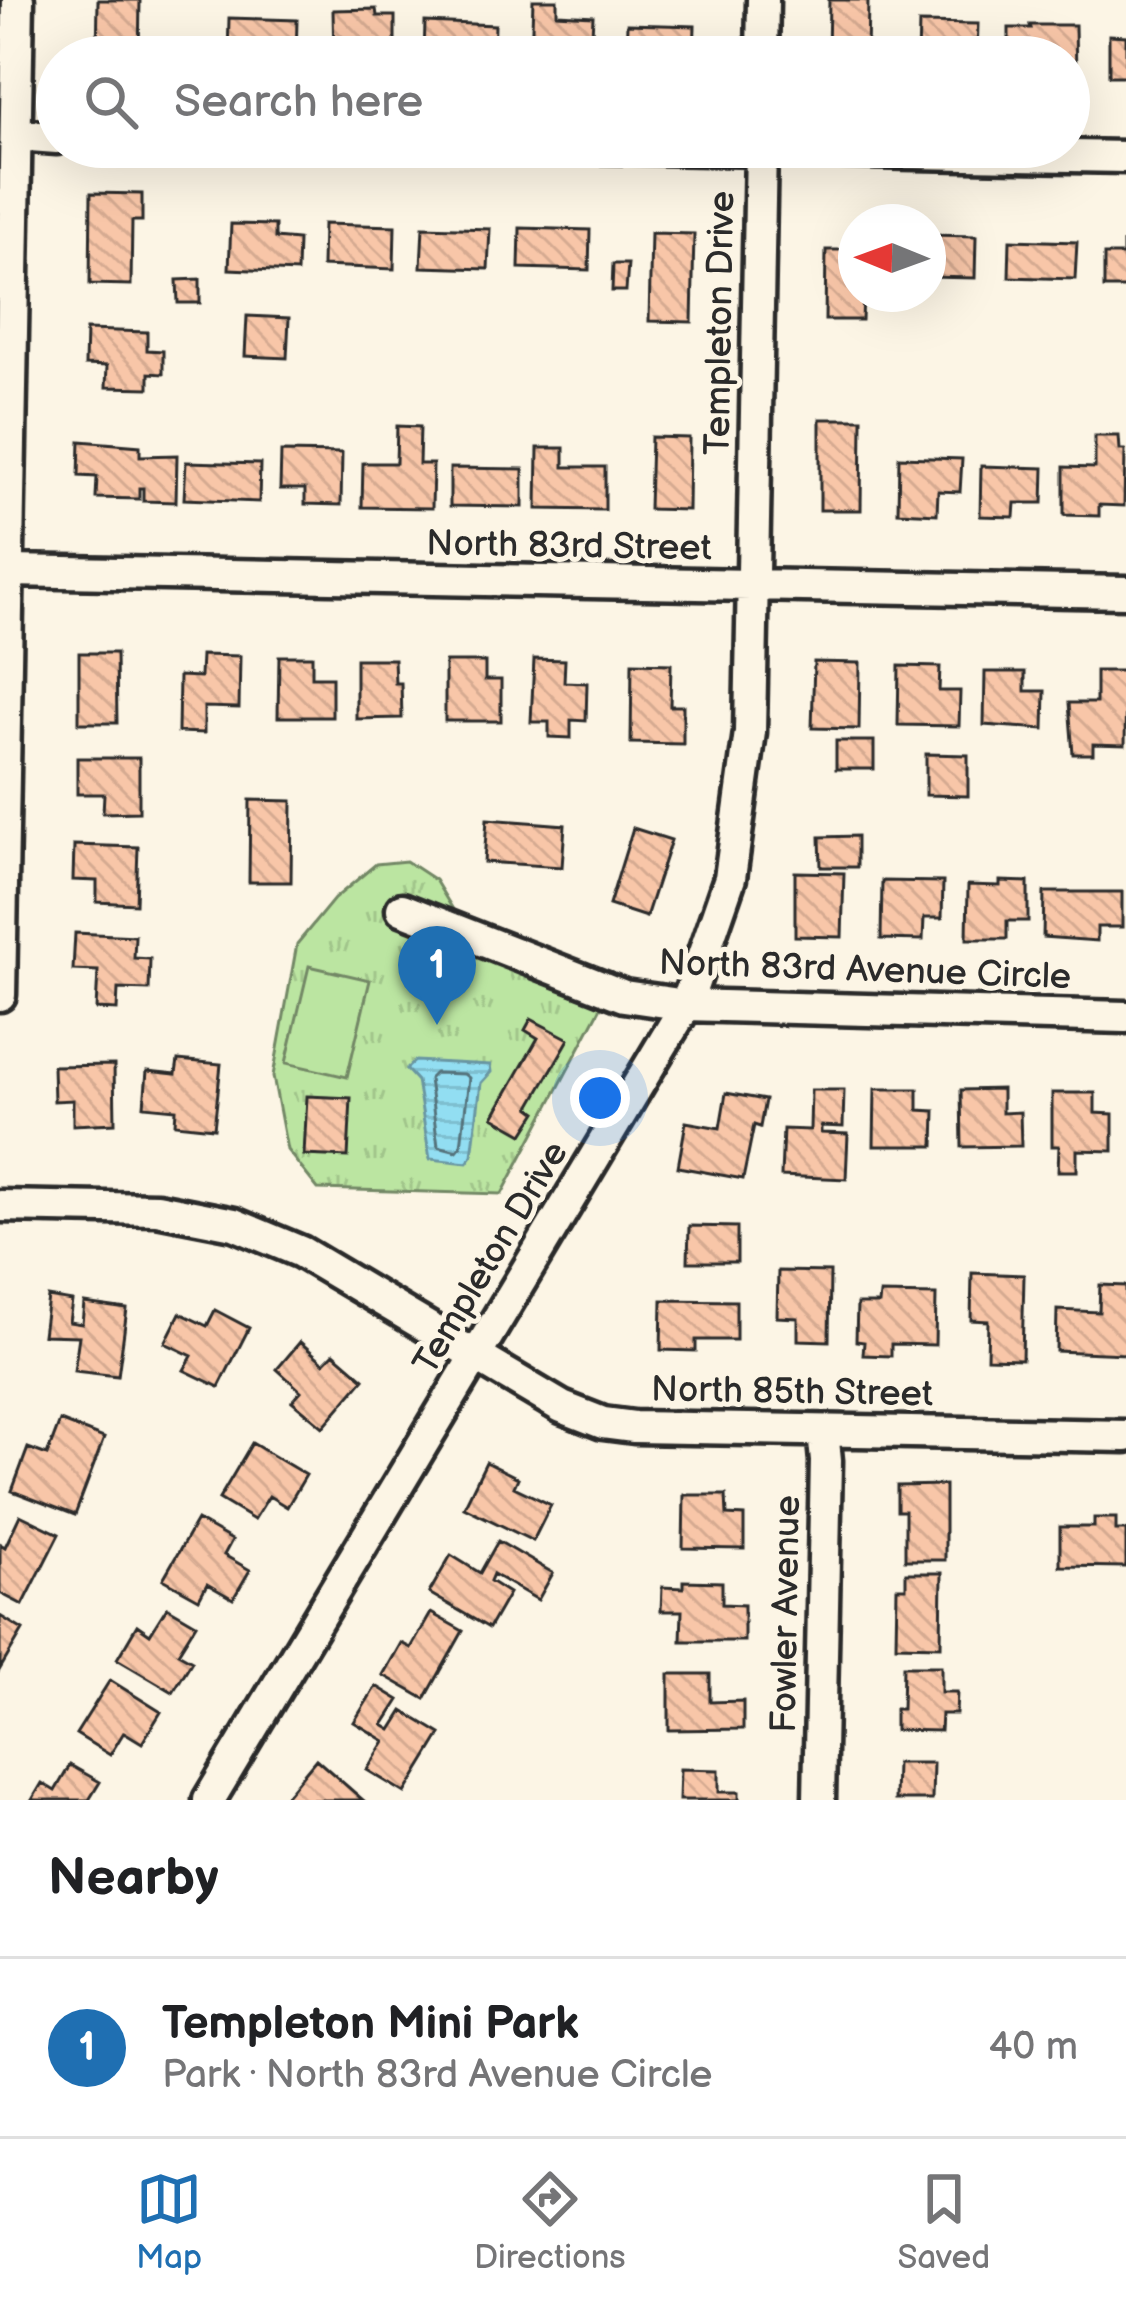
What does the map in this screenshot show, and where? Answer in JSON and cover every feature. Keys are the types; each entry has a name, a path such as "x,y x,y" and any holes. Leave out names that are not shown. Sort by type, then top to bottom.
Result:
{"street":[{"path":"0,995 10,572 5,323 19,0"},
{"path":"762,36 763,0"},
{"path":"16,135 36,136"},
{"path":"1090,156 1126,157"},
{"name":"Templeton Drive","path":"209,1800 686,1005 730,878 750,732 760,168"},
{"name":"North 83rd Street","path":"10,572 1126,592"},
{"name":"North 83rd Avenue Circle","path":"402,908 624,996 686,1005 1126,1017"},
{"name":"North 85th Street","path":"0,1206 157,1209 234,1223 301,1252 562,1408 603,1423 1126,1436"},
{"name":"Fowler Avenue","path":"819,1800 823,1430"}],"green space":[{"path":"406,861 435,880 457,916 618,975 502,1194 318,1189 287,1150 273,1076 297,944 334,899 376,864"},
{"path":"309,966 370,980 347,1077 286,1063"}],"water":[{"path":"415,1061 490,1065 491,1072 481,1083 472,1156 467,1163 430,1159 417,1081 406,1069"}],"building":[{"path":"98,0 140,0 139,36 97,36"},
{"path":"533,0 557,0 557,14 593,16 592,36 532,36"},
{"path":"829,0 868,0 867,36 828,36"},
{"path":"376,9 377,16 395,16 395,36 334,36 333,10"},
{"path":"229,18 297,20 297,36 229,36"},
{"path":"425,22 495,25 495,36 425,36"},
{"path":"919,23 978,24 978,36 919,36"},
{"path":"627,24 695,26 695,36 627,36"},
{"path":"1075,25 1075,36 1009,36 1009,28"},
{"path":"1109,35 1126,36 1126,76 1109,76"},
{"path":"91,193 142,194 142,221 132,221 131,285 90,284"},
{"path":"231,224 275,225 275,238 298,240 297,272 229,269"},
{"path":"323,224 395,226 394,269 322,266"},
{"path":"423,227 490,229 488,269 421,267"},
{"path":"520,228 590,230 589,270 519,268"},
{"path":"651,233 694,234 692,322 649,321"},
{"path":"946,235 976,236 975,278 946,277"},
{"path":"1010,240 1077,242 1075,279 1009,277"},
{"path":"1123,242 1126,288 1104,288 1104,255 1123,255"},
{"path":"826,250 838,250 838,312 862,312 862,320 825,320"},
{"path":"613,264 628,264 626,291 612,291"},
{"path":"200,279 200,303 178,303 177,280"},
{"path":"247,316 289,318 287,358 245,356"},
{"path":"86,330 147,332 147,350 163,351 163,374 149,373 149,388 106,387 107,366 85,365"},
{"path":"820,419 862,419 861,510 820,510"},
{"path":"397,426 420,427 419,464 433,464 432,508 362,507 363,463 396,463"},
{"path":"1095,436 1119,436 1120,450 1125,450 1124,506 1099,505 1099,516 1064,515 1064,467 1095,468"},
{"path":"651,437 689,438 688,510 649,509"},
{"path":"80,441 140,446 140,456 177,455 176,502 143,501 143,488 139,488 139,499 96,498 97,477 79,476"},
{"path":"538,448 564,448 564,467 605,467 605,510 537,509"},
{"path":"281,452 342,453 341,505 305,504 305,489 280,489"},
{"path":"899,457 962,459 960,492 938,491 937,514 898,512"},
{"path":"186,462 260,464 259,502 184,499"},
{"path":"981,466 1044,468 1043,503 1015,503 1014,517 980,516"},
{"path":"450,468 523,469 523,507 450,506"},
{"path":"79,653 116,653 117,723 79,723"},
{"path":"201,655 240,656 239,708 204,707 204,733 178,732 179,676 200,677"},
{"path":"279,656 312,656 312,677 332,677 332,717 278,717"},
{"path":"356,659 394,659 395,683 401,683 402,718 356,719"},
{"path":"534,659 565,660 564,682 587,683 586,721 571,720 571,738 549,737 549,722 531,722"},
{"path":"445,662 485,662 485,680 501,680 501,721 445,721"},
{"path":"814,662 860,663 859,729 812,728"},
{"path":"632,663 671,664 670,706 683,706 683,744 631,743"},
{"path":"899,666 940,667 939,691 960,691 959,726 898,725"},
{"path":"1096,671 1126,671 1125,745 1093,744 1093,754 1073,754 1069,703 1096,703"},
{"path":"985,672 1025,672 1025,691 1045,691 1044,729 984,725"},
{"path":"836,741 874,741 874,769 836,769"},
{"path":"926,754 968,755 968,796 926,795"},
{"path":"77,758 139,758 139,812 103,813 104,794 77,794"},
{"path":"250,800 292,801 291,882 249,882"},
{"path":"487,819 565,825 562,867 484,862"},
{"path":"633,828 671,840 646,917 609,905"},
{"path":"857,836 857,867 821,867 820,837"},
{"path":"74,845 138,847 136,904 97,902 97,881 73,880"},
{"path":"795,872 844,873 842,937 795,936"},
{"path":"882,881 943,882 942,918 924,918 923,940 881,939"},
{"path":"1000,881 1028,882 1028,921 1007,921 1007,939 967,939 968,885 1000,886"},
{"path":"1044,892 1122,892 1122,927 1097,927 1097,941 1043,937"},
{"path":"75,933 135,936 134,958 150,959 149,990 118,989 117,1010 96,1009 98,971 73,970"},
{"path":"531,1019 569,1039 530,1107 537,1112 523,1134 493,1117 538,1038 525,1030"},
{"path":"178,1060 221,1064 214,1128 175,1124 176,1109 144,1106 147,1071 176,1074"},
{"path":"114,1065 115,1123 73,1125 73,1100 54,1101 53,1066"},
{"path":"875,1089 918,1089 918,1110 935,1111 934,1146 874,1146"},
{"path":"1002,1089 1002,1113 1020,1112 1021,1146 962,1147 961,1090"},
{"path":"811,1090 844,1090 843,1127 821,1126 821,1133 848,1134 846,1179 781,1176 783,1129 810,1130"},
{"path":"726,1093 765,1100 760,1127 754,1125 743,1179 678,1167 686,1122 720,1128"},
{"path":"1052,1093 1095,1093 1095,1113 1113,1114 1113,1151 1077,1150 1077,1171 1058,1171 1059,1146 1052,1146"},
{"path":"307,1096 351,1098 348,1157 304,1155"},
{"path":"689,1226 737,1227 737,1262 688,1262"},
{"path":"778,1271 830,1272 829,1341 798,1340 798,1318 777,1317"},
{"path":"972,1273 1024,1275 1022,1359 987,1358 988,1321 971,1320"},
{"path":"1100,1285 1126,1286 1126,1354 1056,1351 1057,1310 1099,1312"},
{"path":"880,1294 936,1295 935,1345 891,1344 891,1356 863,1355 864,1342 856,1341 857,1304 879,1304"},
{"path":"48,1297 72,1301 69,1322 82,1324 84,1303 127,1309 118,1376 74,1371 79,1336 43,1335"},
{"path":"662,1300 736,1301 736,1340 696,1340 696,1351 661,1350"},
{"path":"215,1310 249,1328 219,1387 184,1370 192,1356 165,1343 180,1313 207,1326"},
{"path":"300,1342 324,1363 334,1353 364,1379 323,1427 292,1401 301,1391 277,1369"},
{"path":"60,1421 104,1438 75,1515 12,1491 28,1448 47,1455"},
{"path":"252,1443 306,1475 287,1507 269,1496 254,1520 219,1499"},
{"path":"486,1462 518,1478 514,1487 551,1505 533,1541 464,1507"},
{"path":"945,1485 945,1560 905,1560 905,1511 897,1511 897,1486"},
{"path":"684,1495 726,1495 727,1515 744,1516 744,1549 683,1548"},
{"path":"20,1515 59,1534 23,1605 0,1593 0,1544 5,1547"},
{"path":"1094,1518 1116,1518 1116,1530 1126,1530 1126,1567 1060,1566 1060,1527 1094,1527"},
{"path":"197,1520 232,1540 224,1555 250,1570 233,1599 207,1584 199,1599 163,1579"},
{"path":"498,1541 553,1573 538,1600 493,1574 490,1581 509,1593 489,1628 429,1593 451,1555 480,1573"},
{"path":"906,1573 942,1573 941,1646 896,1645 897,1588 906,1588"},
{"path":"683,1581 722,1582 722,1604 744,1605 744,1641 681,1641 682,1611 661,1611 662,1587 683,1588"},
{"path":"167,1607 196,1624 178,1653 192,1661 173,1692 117,1659 137,1625 150,1634"},
{"path":"431,1613 463,1631 425,1699 383,1675 401,1643 411,1648"},
{"path":"0,1616 23,1630 0,1669"},
{"path":"903,1666 941,1666 941,1692 957,1692 956,1714 941,1714 940,1731 895,1730 895,1709 902,1709"},
{"path":"669,1674 710,1674 710,1702 743,1701 743,1729 669,1730"},
{"path":"110,1680 161,1712 142,1743 124,1732 110,1755 76,1734"},
{"path":"376,1686 399,1700 383,1725 391,1730 403,1711 441,1734 405,1793 367,1770 385,1741 354,1722"},
{"path":"316,1759 363,1800 282,1800"},
{"path":"896,1763 933,1763 932,1800 895,1800"},
{"path":"70,1765 100,1782 89,1800 32,1800 42,1783 55,1791"},
{"path":"680,1769 719,1770 719,1792 739,1792 739,1800 679,1800"}],"place":[{"name":"Templeton Mini Park","path":"437,1025"}]}
